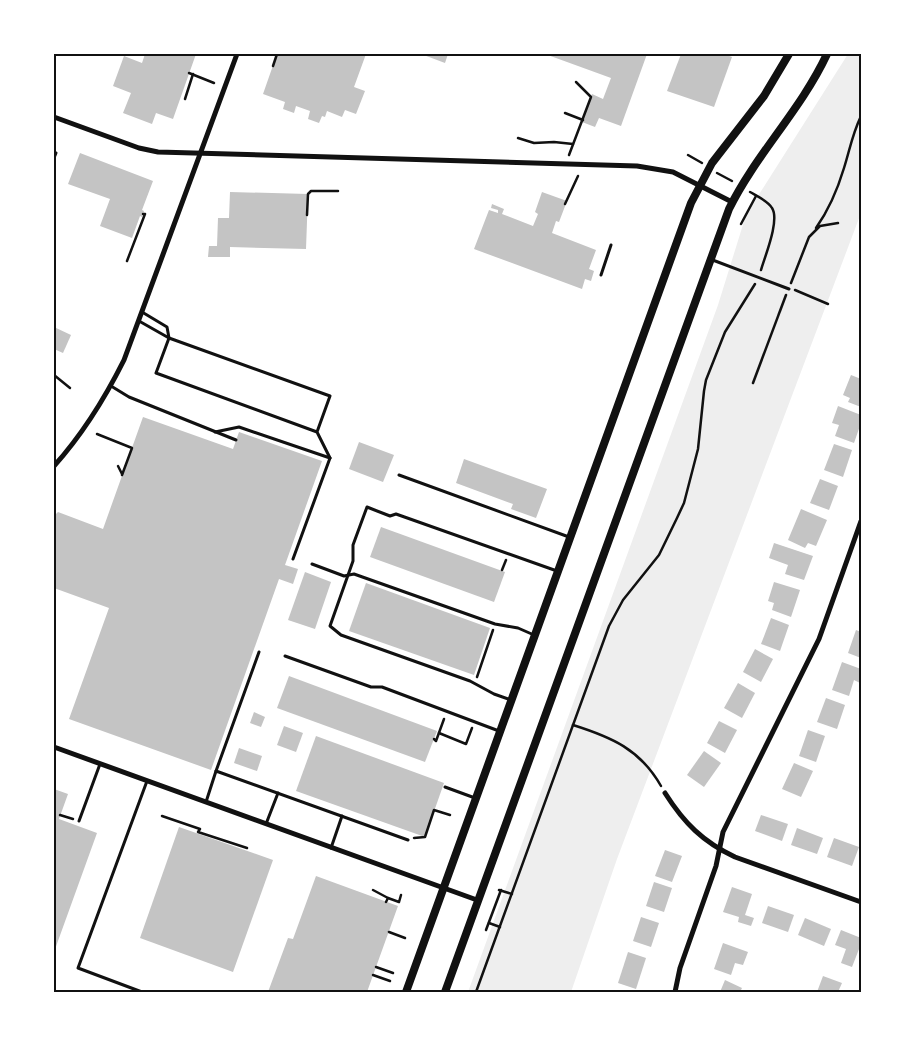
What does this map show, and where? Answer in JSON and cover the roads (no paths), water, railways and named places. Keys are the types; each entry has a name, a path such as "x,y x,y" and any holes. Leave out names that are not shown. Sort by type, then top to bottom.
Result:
{"street":[{"path":"54,466 85,427 111,386 124,360 237,54"},
{"path":"406,992 690,203 709,168 764,96 789,54"},
{"path":"445,992 732,202 754,166 800,102 827,54"},
{"path":"54,117 158,152 637,166 673,172 732,202"},
{"path":"676,992 680,968 716,866 724,829 819,639 861,521"},
{"path":"54,747 478,900"},
{"path":"665,793 679,815 691,828 720,849 735,857 861,902"}],"lane":[{"path":"54,158 56,153"},
{"path":"601,275 611,246"},
{"path":"710,259 789,289"},
{"path":"142,312 167,326 169,338 156,373 317,432 330,458 293,559"},
{"path":"139,321 169,338 330,396 317,432"},
{"path":"111,386 130,397 236,440"},
{"path":"215,432 239,428 330,458"},
{"path":"399,475 570,538"},
{"path":"511,700 494,694 470,681 341,635 330,626 352,561 353,545 367,507 390,516 396,514 557,571"},
{"path":"312,564 344,576 354,574 495,624 518,628 534,635"},
{"path":"206,802 259,652"},
{"path":"285,656 371,688 382,687 500,731"},
{"path":"79,821 100,764"},
{"path":"216,771 408,840"},
{"path":"142,992 78,968 147,781"},
{"path":"445,787 476,798"},
{"path":"266,824 278,793"},
{"path":"331,848 342,816"}]}
